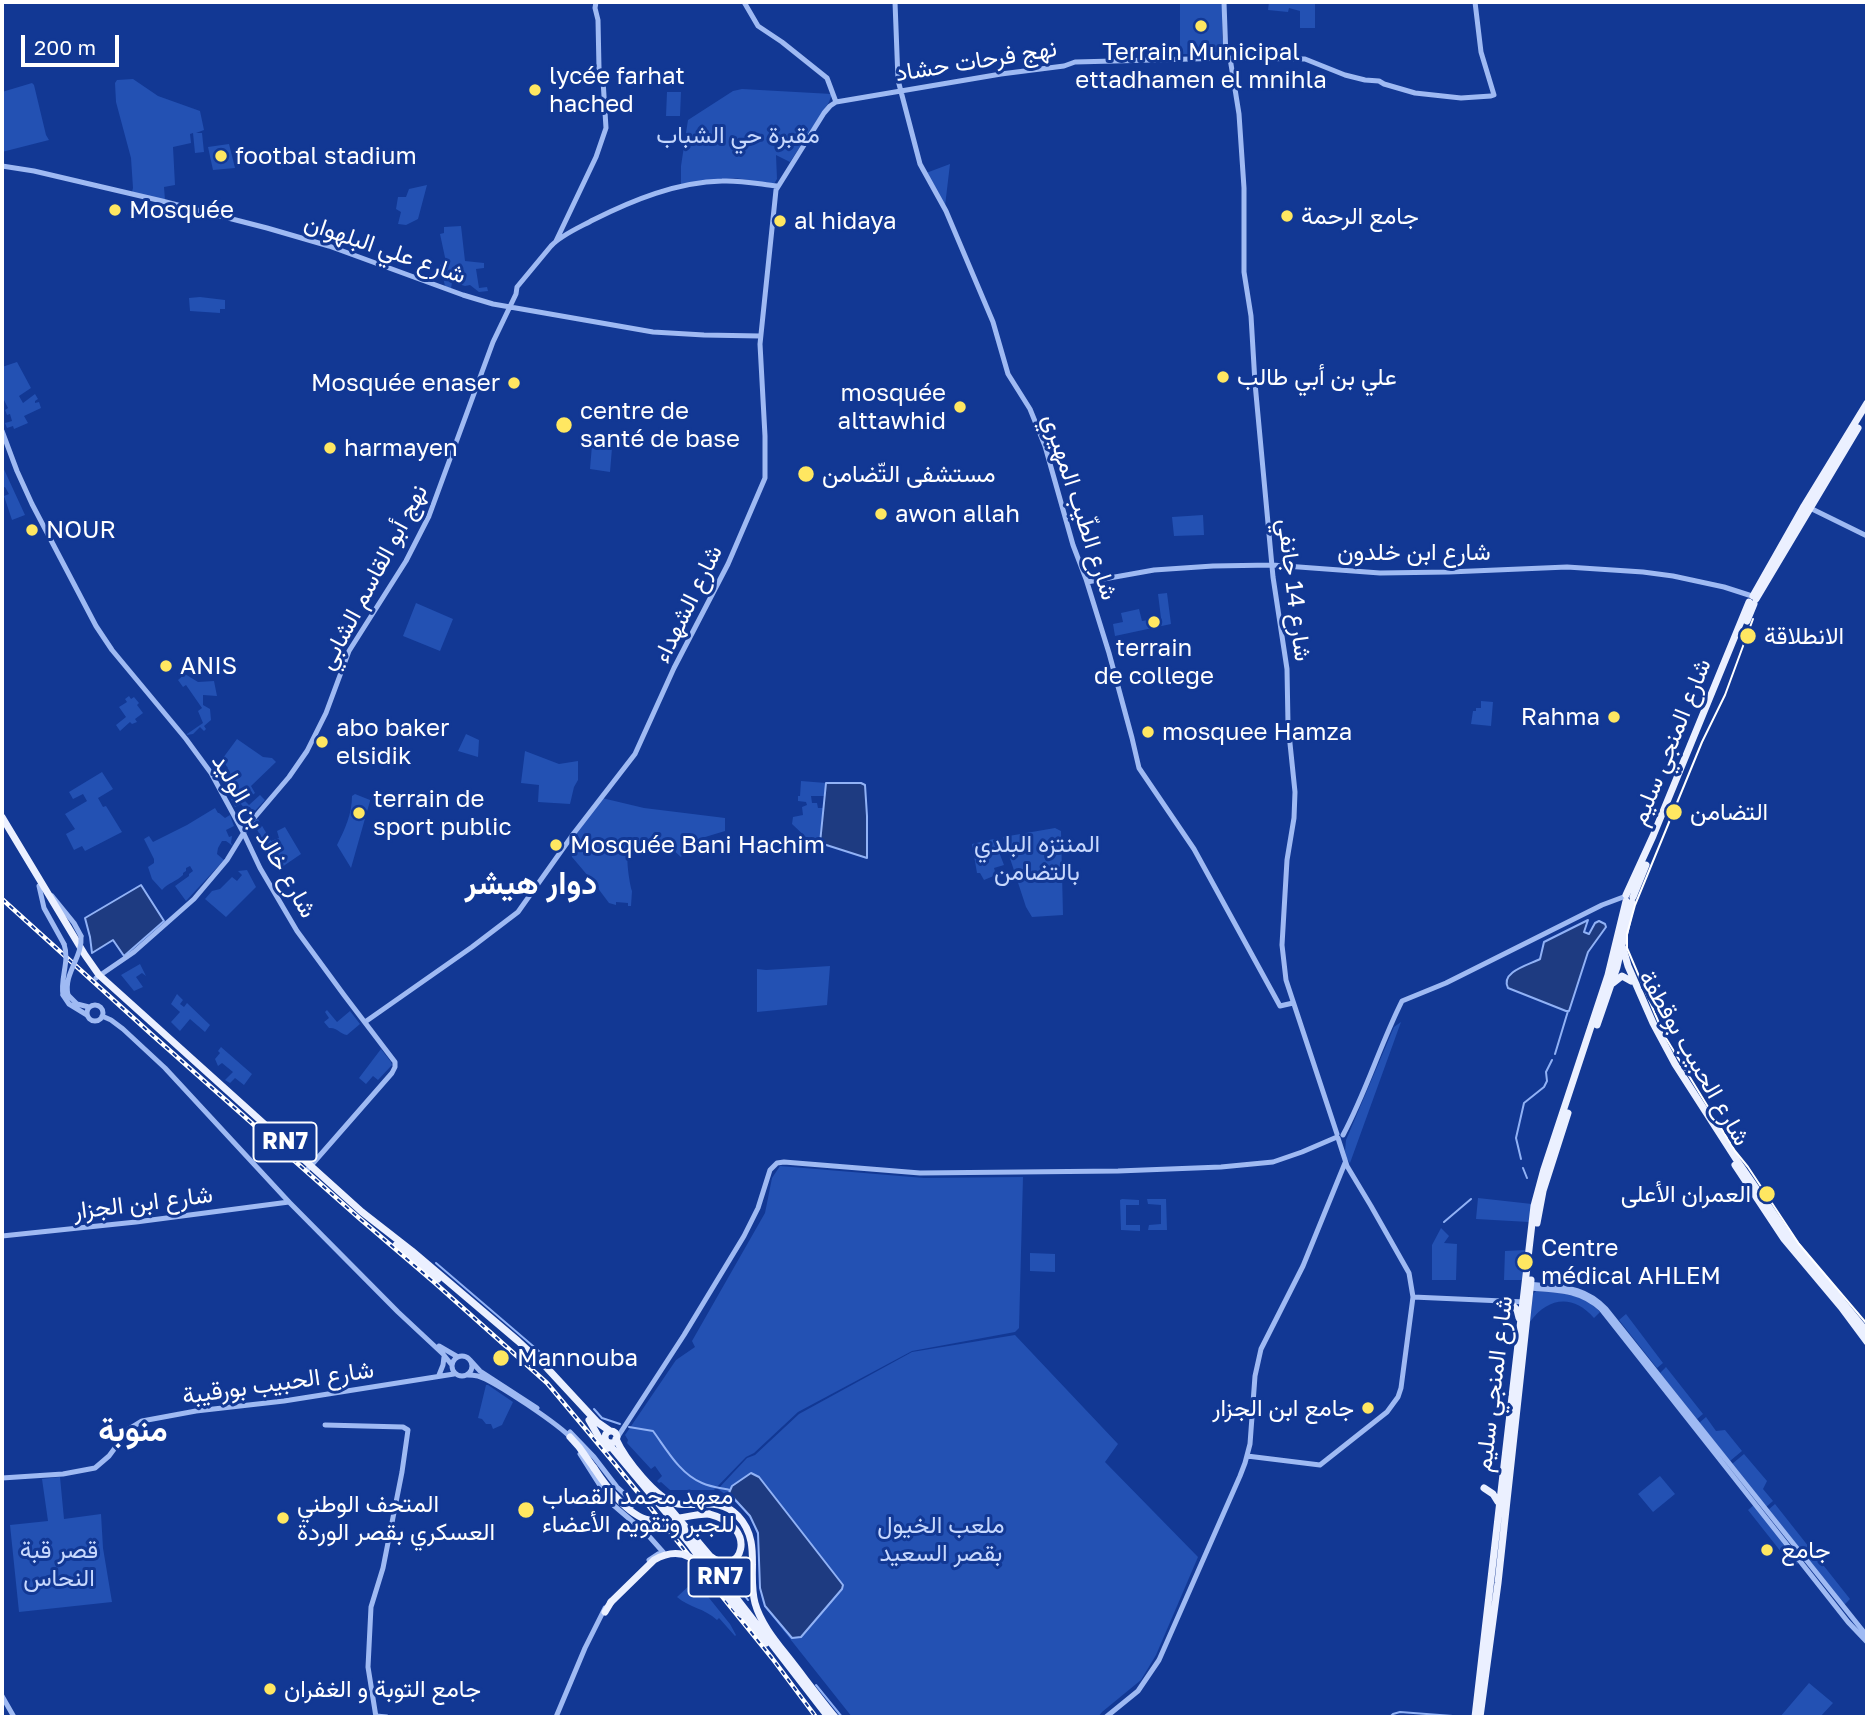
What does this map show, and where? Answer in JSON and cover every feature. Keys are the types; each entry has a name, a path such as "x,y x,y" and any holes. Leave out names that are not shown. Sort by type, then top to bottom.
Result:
{"main road":[{"name":"شارع المنجي سليم","path":"1614,965 1628,899 1643,859 1752,600 1804,506 1867,403"},
{"name":"شارع المنجي سليم","path":"1752,600 1867,412"},
{"name":"RN7","path":"2,817 42,887"},
{"name":"RN7","path":"2,824 98,976 378,1231 528,1356 589,1420 611,1437 623,1461"},
{"name":"شارع المنجي سليم","path":"1478,1717 1499,1570 1533,1213 1539,1187 1622,942 1628,899"},
{"name":"شارع الحبيب بوقطفة","path":"1622,942 1632,979 1656,1036 1734,1164 1784,1240 1867,1342"},
{"name":"شارع الحبيب بوقطفة","path":"1614,965 1632,979 1675,1064 1789,1236 1867,1332"},
{"path":"1610,979 1622,976 1632,979"},
{"name":"RN7","path":"310,1168 532,1354 602,1427 653,1488 676,1504 718,1504 729,1509 743,1522 752,1542 756,1605 775,1640 835,1717"},
{"path":"1520,1321 1517,1310 1508,1301 1516,1298 1527,1287"},
{"path":"475,1298 482,1310"},
{"name":"شارع المنجي سليم","path":"1478,1717 1502,1476 1520,1321 1525,1302"},
{"name":"RN7","path":"589,1420 603,1444 623,1461 689,1536 829,1717"},
{"path":"570,1437 635,1509 646,1514 665,1516 709,1512 727,1517 740,1529 749,1546 751,1583 756,1605"},
{"path":"583,1445 619,1500 639,1515 674,1527 743,1610 751,1615"},
{"path":"641,1474 672,1499 712,1500 729,1509"},
{"path":"1499,1505 1496,1497 1487,1488 1502,1476"},
{"path":"650,1520 709,1512 731,1524 740,1536 742,1544 739,1553 729,1562 719,1562 710,1556 653,1488"},
{"path":"689,1536 709,1559 726,1565 739,1559 744,1551 745,1542 740,1529"},
{"path":"603,1613 654,1560 676,1553 686,1555 699,1563 801,1682"}],"street":[{"path":"556,241 596,157 606,128 603,79 599,68 596,2"},
{"path":"744,2 758,26 827,78 836,102"},
{"name":"شارع الطّيب المهيري","path":"895,2 897,75 920,164 946,211 993,322 1007,370 1030,409 1043,441 1070,535 1087,582 1139,769 1194,849 1280,1006 1293,1003"},
{"name":"شارع 14 جانفي","path":"1224,2 1228,58 1236,87 1240,128 1244,188 1244,262 1252,324 1276,606 1286,660 1288,724 1295,792 1282,945 1286,980 1332,1120 1340,1135 1345,1163"},
{"name":"نهج فرحات حشاد","path":"836,102 1067,65 1078,61 1228,58 1305,59 1350,76 1380,81 1415,93 1461,99 1494,95 1481,52 1475,2"},
{"name":"شارع الشهداء","path":"365,1022 517,912 573,833 635,754 674,668 728,564 765,478 761,337 777,186 824,113 836,102"},
{"name":"شارع علي البلهوان","path":"2,166 162,201 267,228 329,246 474,299 509,307 653,332 761,337"},
{"name":"نهج أبو القاسم الشابي","path":"98,976 134,952 194,899 227,860 243,832 295,770 307,751 326,713 349,650 415,546 437,498 464,418 517,287 556,241 615,209 673,187 722,181 777,186"},
{"name":"شارع خالد بن الوليد","path":"2,431 29,498 96,626 112,650 203,761 297,931 393,1059 395,1068 310,1168"},
{"path":"1810,508 1867,536"},
{"name":"شارع ابن خلدون","path":"1087,582 1154,570 1213,566 1272,565 1371,573 1567,567 1673,576 1741,592 1752,600"},
{"path":"42,887 65,910 81,936 80,951 67,982 65,995"},
{"path":"42,887 41,899 44,908 64,944 66,960 62,986 69,1004 95,1021 102,1016"},
{"path":"611,1437 625,1426 744,1236 758,1208 769,1171 777,1163 920,1173 1118,1171 1273,1162 1340,1135 1354,1114 1402,1002 1616,900 1628,899"},
{"path":"65,995 79,1005 98,1006 102,1016"},
{"path":"88,1017 87,1011 93,1006"},
{"path":"102,1016 123,1029 165,1068 289,1202 443,1354 452,1369 461,1377 479,1377 494,1384 554,1423 570,1437 607,1497 657,1544 660,1554 603,1613 584,1648 556,1717"},
{"path":"1247,1456 1320,1465 1387,1412 1398,1397 1413,1297 1409,1273 1345,1163"},
{"path":"1106,1717 1141,1689 1162,1653 1240,1476 1250,1444 1255,1376 1261,1349 1303,1266 1345,1163"},
{"name":"شارع ابن الجزار","path":"2,1236 150,1221 289,1202"},
{"path":"1527,1287 1572,1288 1598,1301 1867,1636"},
{"path":"1527,1287 1578,1294 1593,1301 1601,1309 1867,1643"},
{"path":"1413,1297 1525,1302"},
{"path":"430,1341 458,1357 464,1356 478,1370 564,1426 631,1500 627,1513"},
{"path":"437,1377 444,1361 443,1354"},
{"path":"452,1369 458,1357"},
{"path":"467,1375 472,1367 470,1360"},
{"name":"شارع الحبيب بورقيبة","path":"2,1478 63,1474 94,1468 109,1456 129,1429 142,1421 437,1377 452,1369"},
{"path":"325,1425 403,1427 408,1430 387,1548 371,1607 368,1667 376,1717 387,1717"},
{"path":"2,1696 13,1717"}],"green space":[{"name":"Terrain Municipal ettadhamen el mnihla","path":"1180,2 1222,2 1222,37 1225,50 1200,53 1190,51 1189,54 1180,54"},
{"path":"1269,2 1315,4 1315,28 1300,28 1300,11 1289,8 1288,12 1268,10"},
{"path":"133,79 158,96 200,111 204,130 196,133 202,133 204,152 195,153 193,133 190,134 191,143 173,147 175,185 164,187 165,200 132,192 131,158 116,102 115,83 117,80"},
{"path":"32,83 49,140 2,152 2,92"},
{"name":"مقبرة حي الشباب","path":"742,89 832,94 790,162 776,155 777,179 774,184 735,178 681,184 688,120 733,91"},
{"path":"667,92 681,92 680,116 666,116"},
{"name":"footbal stadium","path":"229,144 235,168 213,170 208,147"},
{"path":"950,164 945,206 926,173"},
{"path":"427,185 418,219 406,225 398,224 401,212 396,209 398,197 406,197 409,189"},
{"path":"461,226 465,261 484,263 484,268 476,269 479,288 487,287 488,291 479,292 470,285 452,282 451,289 445,286 440,265 446,262 440,234 444,233 444,227"},
{"path":"189,298 225,300 225,309 220,309 220,313 190,311"},
{"path":"17,362 31,388 19,396 23,403 35,394 38,399 35,403 39,402 41,408 24,416 28,423 14,429 13,426 7,428 5,423 12,421 5,410 8,408 2,396 2,367"},
{"path":"592,445 612,448 610,472 590,469"},
{"path":"2,465 25,515 12,520 4,496 9,494 5,487 2,488"},
{"path":"1203,515 1204,535 1174,536 1172,517"},
{"path":"1167,593 1171,624 1115,636 1113,624 1123,622 1121,613 1139,609 1142,621 1161,618 1158,594"},
{"path":"416,603 453,619 440,651 403,636"},
{"path":"185,674 198,682 214,681 217,696 203,695 203,705 210,709 211,720 204,726 204,731 200,727 193,734 187,735 203,723 198,711 202,708 186,685 183,687 178,680"},
{"path":"129,696 139,703 137,705 143,713 135,719 137,722 130,722 120,731 116,725 126,717 119,707 127,702 125,699"},
{"path":"1481,701 1493,702 1491,726 1471,724 1473,711 1481,708"},
{"path":"466,734 479,740 478,757 458,751"},
{"path":"237,739 263,757 272,758 276,762 251,786 255,793 245,801 249,805 260,795 265,800 253,813 250,807 244,808 241,804 235,807 230,797 235,795 238,800 240,798 225,771 228,768 225,764 218,768"},
{"path":"525,751 559,764 578,761 578,780 570,804 538,802 539,785 521,783"},
{"path":"102,772 113,789 98,798 122,832 85,851 82,846 74,850 66,834 75,829 65,814 87,801 83,794 73,799 69,792"},
{"path":"801,781 826,783 824,796 811,796 812,803 823,808 819,846 792,824 793,817 803,815 802,807 807,805 806,802 798,801"},
{"name":"terrain de sport public","path":"355,794 370,801 351,868 337,845 349,815 352,796"},
{"path":"602,798 644,808 725,818 725,831 692,841 684,840 686,848 681,857 660,840 634,845 628,856 631,906 628,906 628,903 616,902 616,905 609,903 572,857 569,842"},
{"path":"215,808 225,818 230,815 234,826 226,830 229,837 232,836 233,846 222,841 218,848 217,854 224,860 186,901 175,886 193,871 190,866 181,877 162,890 152,879 148,867 154,863 154,859 144,839 149,836 153,842"},
{"path":"258,819 271,841 279,838 277,831 285,827 301,854 282,867 281,864 276,865 253,822"},
{"name":"المنتزه البلدي بالتضامن","path":"1055,828 1061,831 1063,915 1032,917 1026,907 1003,837"},
{"path":"994,839 1004,865 994,868 996,875 984,880 980,873 977,873 972,844"},
{"path":"247,870 256,887 226,917 205,899 232,877 237,881 242,875 238,871"},
{"path":"140,964 146,976 142,973 136,977 143,987 134,991 121,975"},
{"path":"830,966 827,1005 757,1012 757,969"},
{"path":"177,994 183,1000 180,1004 184,1007 187,1003 210,1025 205,1032 190,1019 180,1031 171,1022 180,1012 171,1004"},
{"path":"327,1010 337,1022 350,1011 360,1024 347,1035 329,1028 324,1022 329,1018 325,1012"},
{"path":"1401,1022 1350,1163 1345,1151 1346,1140 1394,1027"},
{"path":"221,1047 252,1074 244,1085 235,1078 230,1083 225,1080 233,1072 222,1063 218,1066 215,1059"},
{"path":"381,1049 392,1065 378,1080 373,1076 366,1084 359,1078"},
{"path":"780,1166 924,1178 1023,1177 1019,1328 1015,1332 912,1351 798,1412 754,1453 746,1457 714,1490 670,1490 657,1481 662,1476 655,1466 651,1469 627,1443 625,1435 676,1360 695,1347 692,1341 765,1213 772,1178"},
{"path":"1478,1198 1532,1204 1529,1222 1476,1219"},
{"path":"1122,1199 1139,1200 1139,1205 1126,1205 1126,1225 1140,1225 1140,1231 1121,1230"},
{"path":"1147,1199 1166,1199 1167,1230 1148,1230 1149,1225 1161,1224 1161,1205 1148,1204"},
{"path":"1441,1228 1449,1236 1444,1243 1457,1244 1456,1280 1432,1280 1432,1245"},
{"path":"1525,1250 1522,1280 1504,1280 1505,1251"},
{"path":"1030,1253 1055,1254 1055,1272 1030,1271"},
{"path":"1536,1291 1579,1298 1600,1312 1594,1318 1578,1305 1569,1302 1553,1303 1530,1322 1533,1294"},
{"path":"1626,1314 1663,1363 1657,1368 1619,1320"},
{"name":"ملعب الخيول بقصر السعيد","path":"1015,1335 1118,1444 1105,1462 1198,1557 1156,1655 1141,1680 1098,1717 852,1717 764,1606 759,1549 753,1524 745,1511 718,1489 747,1458 755,1455 799,1414 912,1352"},
{"path":"1666,1367 1703,1414 1697,1419 1660,1373"},
{"path":"486,1385 513,1402 502,1425 493,1429 491,1424 478,1418"},
{"path":"1706,1417 1716,1431 1725,1430 1742,1451 1730,1461 1699,1423"},
{"path":"1744,1454 1767,1481 1763,1489 1773,1501 1766,1507 1732,1464"},
{"path":"1660,1476 1675,1494 1653,1512 1638,1494"},
{"name":"قصر قبة النحاس","path":"60,1477 64,1519 101,1514 103,1548 112,1602 19,1612 10,1525 48,1521 42,1479"},
{"path":"1775,1504 1850,1599 1844,1605 1768,1510"},
{"path":"1754,1505 1800,1562 1793,1567 1748,1510"},
{"path":"693,1578 730,1624 735,1636 719,1618 717,1620 677,1597 692,1583"},
{"path":"1809,1683 1833,1703 1820,1717 1780,1717"}],"shaded area":[{"path":"826,783 865,785 867,858 820,843"},
{"path":"141,885 164,921 124,956 113,940 92,953 85,918"},
{"path":"1588,920 1584,932 1589,934 1599,921 1606,927 1588,952 1569,1011 1508,988 1507,982 1511,973 1540,959 1544,942"},
{"path":"751,1473 759,1477 843,1585 801,1637 792,1638 765,1606 760,1588 758,1533 750,1516 729,1493 732,1486"}],"waterway":[{"path":"1555,1054 1568,1011"},
{"path":"1521,1159 1516,1138 1524,1103 1544,1087 1547,1081 1546,1072 1552,1060"},
{"path":"1523,1168 1527,1178"},
{"path":"1444,1222 1471,1199"},
{"path":"436,1263 547,1358"},
{"path":"594,1409 602,1418 620,1424"},
{"path":"629,1427 653,1431 675,1461 694,1479 709,1486 730,1490"},
{"path":"723,1568 748,1600"},
{"path":"816,1685 842,1717"},
{"path":"1390,1717 1400,1712 1466,1717"}],"tram line":[{"path":"1753,619 1725,695 1702,742 1635,905 1627,934 1627,948 1664,1035 1735,1151 1799,1244 1867,1324"}],"railway":[{"path":"2,899 547,1383 772,1658 816,1717"}],"place":[{"name":"Terrain Municipal ettadhamen el mnihla","path":"1201,26"},
{"name":"lycée farhat hached","path":"535,90"},
{"name":"footbal stadium","path":"221,156"},
{"name":"Mosquée","path":"115,210"},
{"name":"جامع الرحمة","path":"1287,216"},
{"name":"al hidaya","path":"780,221"},
{"name":"علي بن أبي طالب","path":"1223,377"},
{"name":"Mosquée enaser","path":"514,383"},
{"name":"mosquée alttawhid","path":"960,407"},
{"name":"centre de santé de base","path":"564,425"},
{"name":"harmayen","path":"330,448"},
{"name":"مستشفى التّضامن","path":"806,474"},
{"name":"awon allah","path":"881,514"},
{"name":"NOUR","path":"32,530"},
{"name":"terrain de college","path":"1154,622"},
{"name":"الانطلاقة","path":"1748,636"},
{"name":"ANIS","path":"166,666"},
{"name":"Rahma","path":"1614,717"},
{"name":"mosquee Hamza","path":"1148,732"},
{"name":"abo baker elsidik","path":"322,742"},
{"name":"التضامن","path":"1674,812"},
{"name":"terrain de sport public","path":"359,813"},
{"name":"Mosquée Bani Hachim","path":"556,845"},
{"name":"العمران الأعلى","path":"1767,1194"},
{"name":"Centre médical AHLEM","path":"1525,1262"},
{"name":"Mannouba","path":"501,1358"},
{"name":"جامع ابن الجزار","path":"1368,1408"},
{"name":"معهد محمد القصاب للجبر وتقويم الأعضاء","path":"526,1510"},
{"name":"المتحف الوطني العسكري بقصر الوردة","path":"283,1518"},
{"name":"جامع","path":"1767,1550"},
{"name":"جامع التوبة و الغفران","path":"270,1689"}],"district":[{"name":"دوار هيشر","path":"531,884"},
{"name":"منوبة","path":"133,1431"}]}
